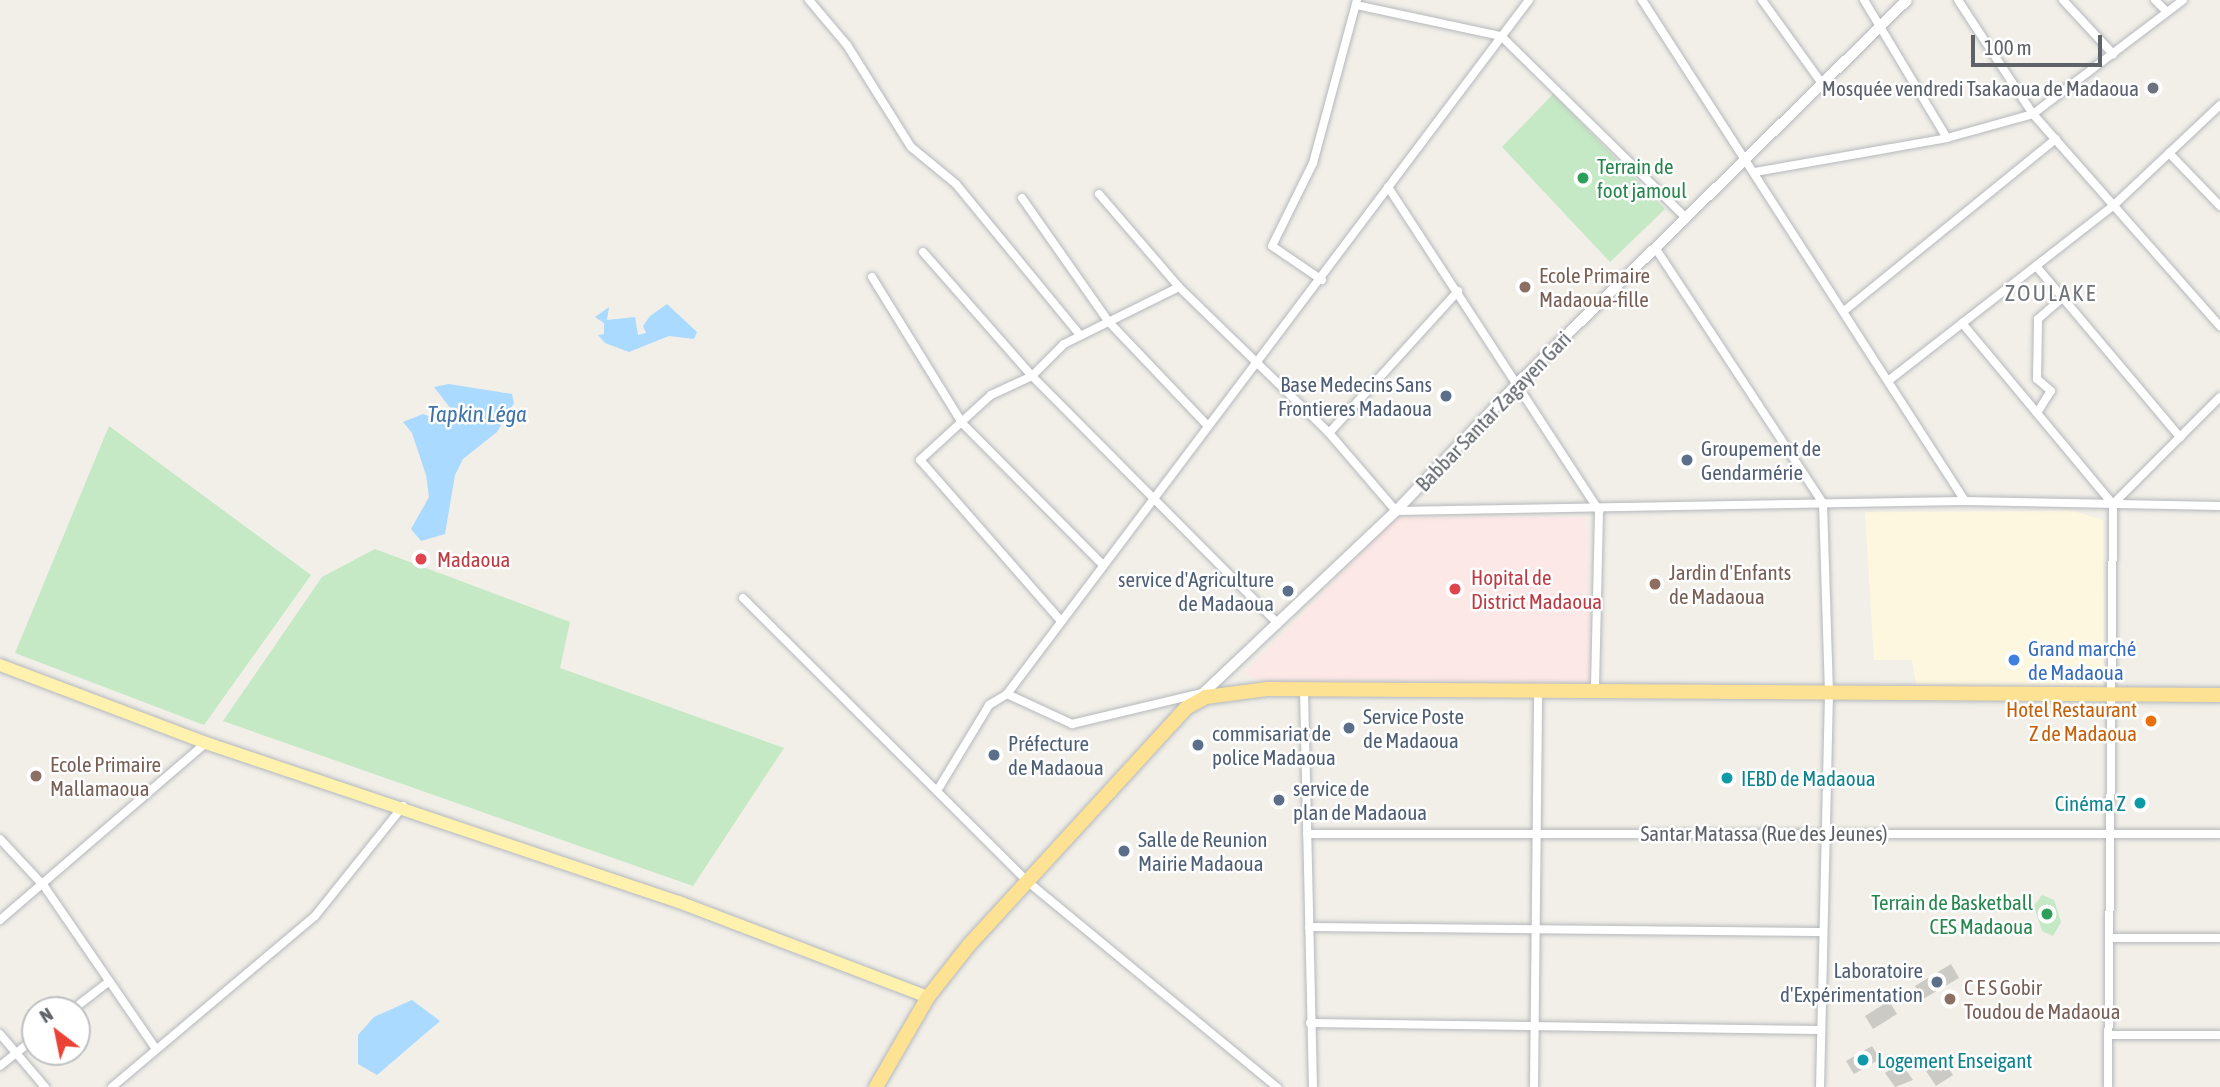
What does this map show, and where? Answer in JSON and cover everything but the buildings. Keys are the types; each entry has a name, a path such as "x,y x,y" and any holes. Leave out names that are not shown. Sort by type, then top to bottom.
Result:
{"highway":[{"path":"876,1087 928,997 1028,882 1199,697 1268,689 2220,695"}],"main road":[{"path":"0,665 206,743 403,806 679,902 928,997"}],"street":[{"path":"809,0 846,45 911,147 956,184 1080,335"},
{"path":"937,791 989,705 1007,694 1256,362 1322,280 1388,187 1529,0"},
{"path":"1642,0 1965,500"},
{"path":"1762,0 1823,85"},
{"path":"1864,0 1882,24 1947,138"},
{"name":"Babbar Santar Zagayen Gari","path":"1199,697 1275,621 1396,511 1519,382 1907,0"},
{"path":"1958,0 2033,114 2220,326"},
{"path":"2063,0 2113,54"},
{"path":"2155,0 2167,12"},
{"path":"1755,172 1947,138 2033,114 2183,0"},
{"path":"1322,280 1272,246 1314,163 1356,2 1501,36 1686,219"},
{"path":"1888,381 2114,205 2220,105"},
{"path":"1844,311 2056,139"},
{"path":"2169,153 2220,206"},
{"path":"1388,187 1519,382 1598,511 1595,692"},
{"path":"1098,194 1179,287 1329,433 1396,511 1598,511 1965,500 2220,506"},
{"path":"1022,198 1108,321 1208,426"},
{"path":"1656,248 1823,503 1829,692 1822,833 1818,1030 1820,1087"},
{"path":"923,252 1032,376 1275,621"},
{"path":"2036,266 2180,437"},
{"path":"872,277 962,423 1103,565"},
{"path":"1061,621 920,460 991,395 1032,376 1080,335 1179,287"},
{"path":"1329,433 1458,291"},
{"path":"2037,413 2051,391 2037,379 2039,319 2063,298"},
{"path":"1962,323 2113,504 2115,695 2110,833 2108,1087"},
{"path":"2113,504 2220,397"},
{"path":"743,598 1028,882 1277,1087"},
{"path":"1304,691 1313,1087"},
{"path":"1534,1087 1538,692"},
{"path":"1007,694 1072,724 1199,697"},
{"path":"0,920 44,886 206,743"},
{"path":"112,1087 315,916 403,806"},
{"name":"Santar Matassa (Rue des Jeunes)","path":"1307,834 2220,834"},
{"path":"0,839 44,886 107,983 156,1049"},
{"path":"1309,927 1821,932"},
{"path":"2109,938 2220,938"},
{"path":"90,996 107,983"},
{"path":"1310,1023 1818,1030"},
{"path":"0,1034 45,1087"},
{"path":"2108,1035 2220,1035"},
{"path":"0,1066 21,1048"}],"shaded area":[{"name":"Grand marché de Madaoua","path":"2074,511 2103,520 2104,688 1917,689 1912,660 1874,660 1865,512"},
{"name":"Hopital de District Madaoua","path":"1396,517 1586,517 1591,687 1264,683 1244,673"}],"green space":[{"name":"Terrain de foot jamoul","path":"1553,94 1665,209 1610,262 1502,147"},
{"path":"109,426 311,575 204,725 15,653"},
{"path":"375,549 570,622 560,668 784,748 693,886 223,721 322,577"},
{"name":"Terrain de Basketball CES Madaoua","path":"2042,895 2054,900 2061,922 2053,936 2042,931 2034,906"}],"water":[{"path":"667,304 697,332 694,339 669,336 629,352 605,343 598,335 604,334 604,323 595,317 609,307 607,320 635,317 638,335 646,333 643,326 650,316"},
{"name":"Tapkin Léga","path":"449,384 512,394 514,403 497,432 463,459 455,475 445,534 421,541 411,529 429,497 426,475 412,433 403,422 423,414 439,420 451,409 434,387"},
{"path":"412,1000 440,1021 377,1075 358,1064 358,1035 374,1017"}],"place":[{"name":"Mosquée vendredi Tsakaoua de Madaoua","path":"2153,88"},
{"name":"Terrain de foot jamoul","path":"1583,178"},
{"name":"Ecole Primaire Madaoua-fille","path":"1525,287"},
{"name":"Base Medecins Sans Frontieres Madaoua","path":"1446,396"},
{"name":"Groupement de Gendarmérie","path":"1687,460"},
{"name":"Madaoua","path":"421,559"},
{"name":"Jardin d'Enfants de Madaoua","path":"1655,584"},
{"name":"Hopital de District Madaoua","path":"1455,589"},
{"name":"service d'Agriculture de Madaoua","path":"1288,591"},
{"name":"Grand marché de Madaoua","path":"2014,660"},
{"name":"Hotel Restaurant Z de Madaoua","path":"2151,721"},
{"name":"Service Poste de Madaoua","path":"1349,728"},
{"name":"commisariat de police Madaoua","path":"1198,745"},
{"name":"Préfecture de Madaoua","path":"994,755"},
{"name":"Ecole Primaire Mallamaoua","path":"36,776"},
{"name":"IEBD de Madaoua","path":"1727,778"},
{"name":"service de plan de Madaoua","path":"1279,800"},
{"name":"Cinéma Z","path":"2140,803"},
{"name":"Salle de Reunion Mairie Madaoua","path":"1124,851"},
{"name":"Terrain de Basketball CES Madaoua","path":"2047,914"},
{"name":"Laboratoire d'Expérimentation","path":"1937,982"},
{"name":"C E S Gobir Toudou de Madaoua","path":"1950,999"},
{"name":"Logement Enseigant","path":"1863,1060"}],"district":[{"name":"ZOULAKE","path":"2051,293"}]}
